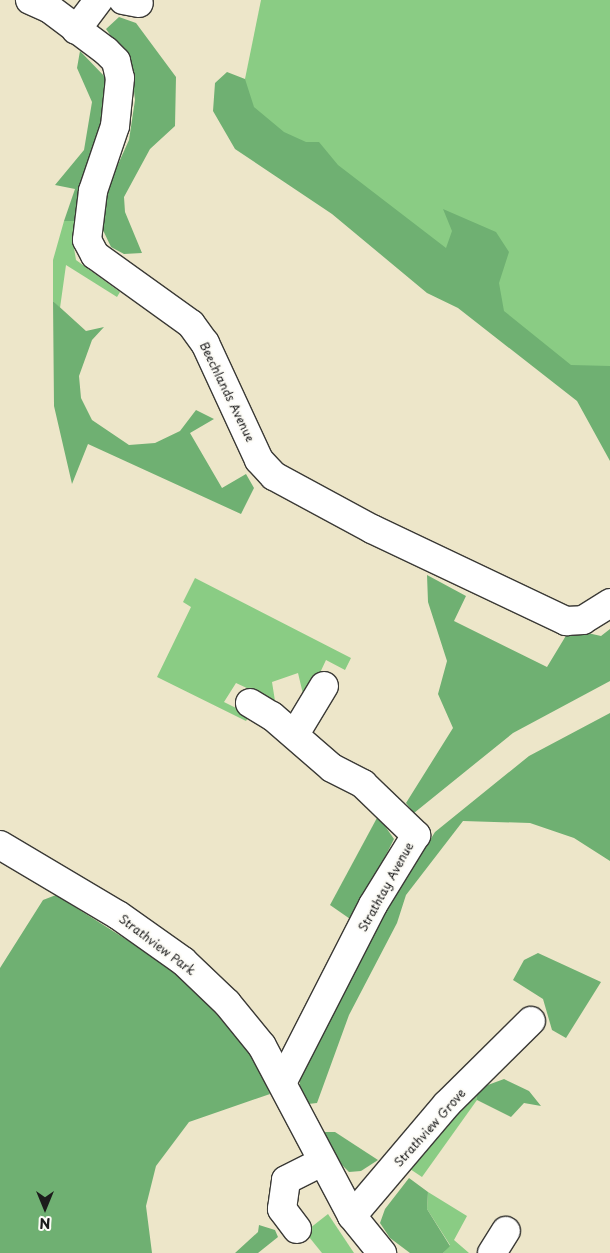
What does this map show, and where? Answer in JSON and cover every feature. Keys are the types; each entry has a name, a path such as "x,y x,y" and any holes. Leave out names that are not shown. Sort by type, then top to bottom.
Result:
{"street":[{"name":"Beechlands Avenue","path":"30,0 76,30 116,61 120,78 115,126 93,191 87,240 95,255 191,324 205,343 259,460 274,476 372,529 566,621 583,620 610,603"},
{"path":"76,30 98,0"},
{"path":"295,734 324,686"},
{"name":"Strathtay Avenue","path":"250,703 295,734 332,768 363,784 416,834 373,905 283,1081"},
{"name":"Strathview Park","path":"0,845 118,915 183,961 227,1003 262,1046 283,1081 322,1162 352,1216 382,1253"},
{"name":"Strathview Grove","path":"352,1216 447,1104 531,1021"},
{"path":"297,1229 282,1209 286,1180 322,1162"}],"green space":[{"path":"261,0 610,0 610,408 245,116 245,79"},
{"path":"119,17 136,23 176,77 175,126 150,149 124,197 125,212 142,253 124,254 111,247 101,226 101,202 129,140 135,100 131,64 106,29"},
{"path":"80,51 106,78 109,92 77,221 64,221 75,189 55,185 84,150 92,102 77,68"},
{"path":"227,72 245,79 254,107 284,132 306,142 319,142 338,165 446,248 452,231 443,209 496,232 509,252 499,283 504,311 571,365 610,366 610,461 577,401 458,308 427,293 332,214 235,149 213,111 215,83"},
{"path":"64,221 77,221 73,242 76,260 120,292 117,297 66,265 60,308 53,301 53,260"},
{"path":"53,301 86,331 104,327 92,340 79,376 81,398 92,420 129,445 155,443 180,431 196,410 214,419 190,433 222,488 246,474 254,488 241,514 88,444 72,484 54,406"},
{"path":"427,575 466,596 454,621 547,667 570,629 601,636 610,629 610,681 513,733 414,813 406,803 453,728 438,694 447,661 428,602"},
{"path":"195,578 351,658 345,670 326,660 312,690 303,694 298,673 272,682 275,701 236,683 224,702 250,715 246,721 157,677 191,607 183,602"},
{"path":"610,713 610,861 574,838 530,823 463,821 406,895 397,923 349,1015 317,1103 308,1104 299,1096 301,1066 356,961 435,832 529,756"},
{"path":"378,816 394,839 353,921 330,905"},
{"path":"56,895 165,964 196,990 254,1058 270,1094 189,1122 156,1166 146,1206 152,1253 0,1253 0,968 43,900"},
{"path":"538,953 601,982 566,1038 552,1030 543,999 513,980 524,960"},
{"path":"504,1079 529,1091 541,1106 524,1103 511,1117 477,1100 477,1089"},
{"path":"477,1089 477,1100 422,1177 410,1169"},
{"path":"324,1132 335,1132 378,1160 361,1171 349,1172 336,1159"},
{"path":"409,1178 428,1192 427,1209 450,1246 443,1253 410,1253 390,1238 380,1223 385,1209"},
{"path":"428,1192 467,1216 454,1240 469,1253 443,1253 450,1245 427,1209"},
{"path":"328,1214 354,1253 322,1253 305,1232"},
{"path":"259,1225 275,1230 278,1237 258,1253 235,1253 258,1232"}]}
